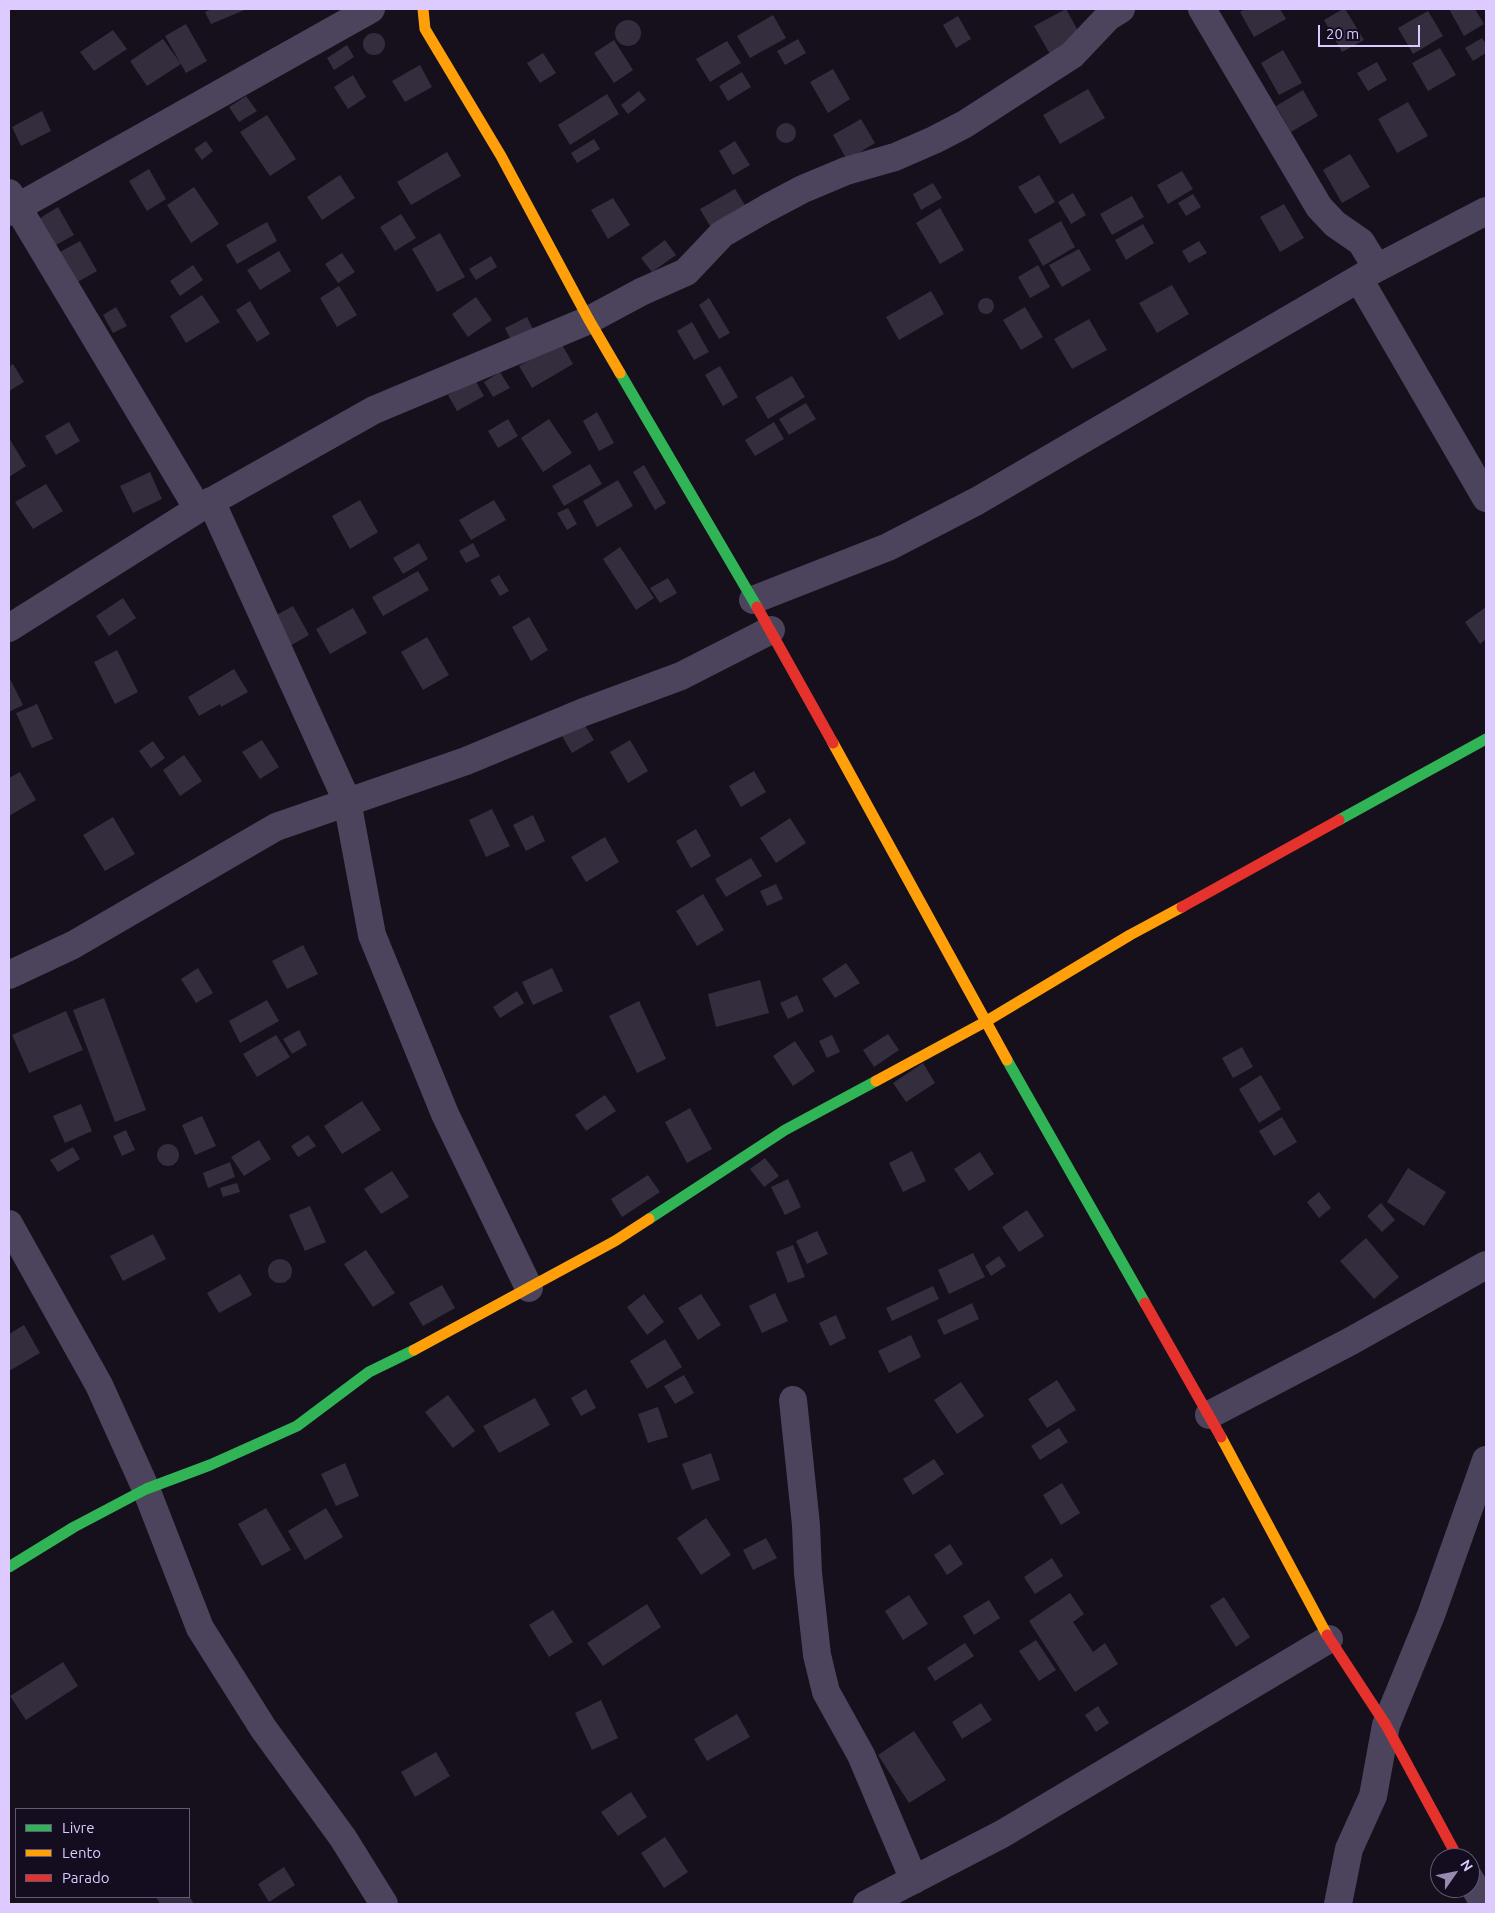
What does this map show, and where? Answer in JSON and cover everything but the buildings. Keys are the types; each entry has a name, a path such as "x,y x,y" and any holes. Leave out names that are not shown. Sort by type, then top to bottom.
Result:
{"street":[{"path":"371,9 12,204 204,505 347,801 372,936 445,1114 530,1288"},
{"path":"423,9 425,29 501,156 589,320 770,630 985,1022 1209,1414 1329,1639 1386,1725 1453,1848"},
{"path":"9,628 204,505 374,410 589,320 641,292 686,272 722,234 774,204 803,189 846,172 894,157 965,124 1072,54 1108,17 1121,9"},
{"path":"1202,9 1319,207 1335,224 1361,242 1368,273 1486,498"},
{"path":"753,600 888,547 969,505 1368,273 1486,211"},
{"path":"9,975 73,945 276,827 466,761 584,712 681,676 770,630"},
{"path":"9,1567 74,1527 146,1489 210,1465 297,1426 370,1372 435,1340 615,1241 785,1130 985,1022 1130,935 1486,739"},
{"path":"9,1224 99,1385 146,1489 200,1628 263,1728 343,1838 384,1904"},
{"path":"1209,1414 1351,1341 1486,1265"},
{"path":"794,1400 806,1526 808,1573 817,1655 826,1692 860,1755 914,1880"},
{"path":"1338,1904 1349,1849 1373,1796 1386,1725 1431,1615 1486,1460"},
{"path":"867,1904 1002,1834 1329,1639"}],"traffic: fast":[{"path":"620,373 757,607"},
{"path":"1339,820 1486,739"},
{"path":"1007,1060 1145,1303"},
{"path":"649,1219 785,1130 876,1081"},
{"path":"9,1567 74,1527 146,1489 210,1465 297,1426 369,1372 414,1350"}],"traffic: slow":[{"path":"423,9 425,29 501,156 589,320 620,373"},
{"path":"833,743 1007,1060"},
{"path":"876,1081 985,1022 1130,935 1182,907"},
{"path":"414,1350 615,1241 649,1219"},
{"path":"1221,1437 1327,1635"}],"traffic: jam":[{"path":"757,607 833,743"},
{"path":"1182,907 1339,820"},
{"path":"1145,1303 1221,1437"},
{"path":"1327,1635 1386,1725 1453,1848"}]}
